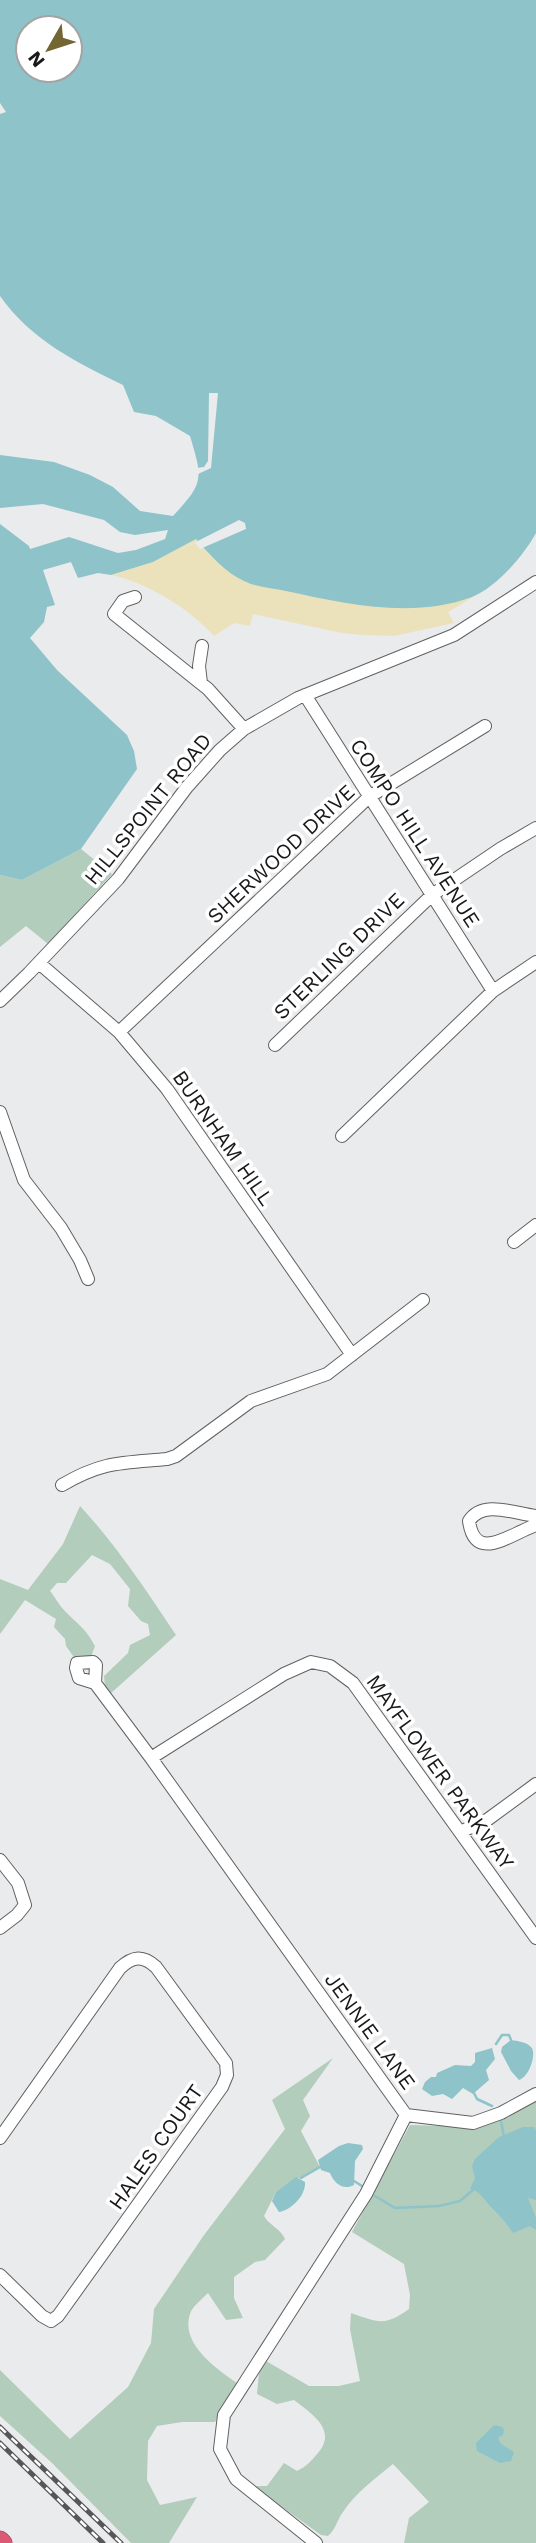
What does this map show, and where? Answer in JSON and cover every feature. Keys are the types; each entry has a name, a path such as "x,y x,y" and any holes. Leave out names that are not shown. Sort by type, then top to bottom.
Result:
{"street":[{"name":"HILLSPOINT ROAD","path":"0,1000 118,879 203,768 244,729 267,713 305,695 454,635 536,582"},
{"path":"135,597 123,601 114,614 201,683 225,705 244,729"},
{"path":"201,683 198,666 202,646"},
{"name":"COMPO HILL AVENUE","path":"305,695 493,991"},
{"name":"SHERWOOD DRIVE","path":"119,1032 369,797 485,726"},
{"name":"STERLING DRIVE","path":"275,1045 432,895 499,849 536,828"},
{"name":"BURNHAM HILL","path":"39,962 119,1032 167,1089 352,1355"},
{"path":"341,1136 493,991 536,962"},
{"path":"0,1112 24,1180 61,1228 88,1279"},
{"path":"514,1242 536,1226"},
{"path":"62,1485 85,1472 108,1464 176,1456 251,1401 270,1392 309,1382 327,1374 423,1300"},
{"path":"536,1516 483,1509 473,1514 469,1521 475,1542 483,1544 536,1525"},
{"name":"MAYFLOWER PARKWAY","path":"151,1758 284,1674 311,1662 330,1666 353,1683 536,1938"},
{"name":"JENNIE LANE","path":"95,1683 406,2115 366,2194 224,2415 220,2449 236,2479 316,2543"},
{"path":"460,1832 487,1819 536,1784"},
{"path":"473,1850 487,1819"},
{"path":"0,1860 18,1883 25,1905 0,1928"},
{"name":"HALES COURT","path":"0,2138 120,1968 138,1957 148,1960 156,1967 226,2063 227,2075 222,2087 58,2316 51,2320 42,2316 0,2275"},
{"path":"406,2115 473,2123 501,2113 536,2094"}],"green space":[{"path":"81,849 112,874 48,944 26,926 0,947 0,875 22,880"},
{"path":"80,1506 119,1553 176,1635 110,1694 105,1687 104,1676 128,1653 130,1645 150,1635 148,1624 141,1621 128,1606 130,1589 110,1564 92,1555 66,1583 57,1583 50,1591 95,1646 90,1660 76,1660 66,1646 65,1639 54,1627 56,1619 25,1600 0,1634 0,1579 28,1590 63,1544"},
{"path":"333,2058 303,2100 310,2116 301,2131 320,2167 296,2178 276,2192 264,2216 285,2239 265,2260 255,2262 234,2277 234,2298 243,2318 226,2320 208,2293 190,2314 188,2325 195,2345 211,2363 237,2383 215,2422 182,2422 157,2426 148,2441 147,2480 160,2505 197,2497 169,2543 131,2543 52,2463 0,2416 0,2370 70,2439 128,2387 151,2343 154,2309 204,2235 285,2129 272,2100"},
{"path":"536,2101 536,2543 404,2543 409,2518 429,2502 393,2464 354,2498 328,2536 321,2535 253,2486 267,2486 284,2463 297,2471 303,2467 318,2453 325,2437 320,2423 294,2400 277,2404 257,2394 259,2373 266,2361 309,2386 339,2386 360,2381 350,2329 351,2313 387,2321 409,2309 410,2295 404,2264 352,2232 410,2125 476,2127 507,2118"}],"sand":[{"path":"196,539 211,556 330,600 395,607 438,606 475,596 448,612 454,623 394,636 342,633 253,614 250,626 234,623 214,636 167,598 139,584 112,575 153,562"}],"water":[{"path":"0,0 536,0 536,533 509,570 491,586 472,597 450,604 426,607 379,607 332,601 254,585 237,578 224,568 196,539 153,562 111,575 98,573 78,578 71,562 43,570 55,605 47,607 44,622 30,638 57,670 127,735 134,751 137,769 81,849 22,880 0,875 0,524 30,549 69,537 118,553 136,550 165,539 168,530 135,535 120,532 104,520 43,504 0,508 0,455 54,462 113,487 140,511 173,516 191,496 199,472 190,436 156,416 134,412 123,385 72,359 40,337 25,325 0,296 0,114 6,112 0,103"},
{"path":"511,2040 528,2044 533,2052 529,2071 519,2080 501,2052 502,2047"},
{"path":"492,2048 495,2059 486,2070 489,2080 473,2094 463,2088 452,2099 443,2094 432,2096 422,2089 425,2082 436,2077 437,2073 455,2065 471,2066 475,2062 475,2053"},
{"path":"523,2127 534,2127 536,2130 536,2200 528,2198 536,2218 536,2230 530,2226 513,2233 482,2196 470,2189 475,2178 472,2166 475,2159 499,2137"},
{"path":"348,2143 362,2145 363,2149 355,2161 354,2185 346,2187 336,2183 330,2173 321,2170 318,2160"},
{"path":"296,2177 305,2182 301,2197 293,2205 279,2212 272,2201 276,2192"},
{"path":"494,2425 504,2430 503,2435 498,2438 501,2444 514,2452 511,2461 500,2463 477,2451 476,2443"}],"pier":[{"path":"209,393 218,393 211,468 196,475 196,468 204,467 208,461"},
{"path":"239,520 245,523 246,529 200,549 195,543 178,551"}],"waterway":[{"path":"496,2044 502,2035 509,2035 511,2040"},
{"path":"474,2093 477,2099 492,2106"},
{"path":"501,2121 504,2137"},
{"path":"301,2178 320,2167"},
{"path":"354,2181 362,2186"},
{"path":"375,2196 395,2208 439,2206 460,2201 473,2190"}],"railway":[{"path":"0,2427 121,2543"},
{"path":"0,2443 103,2543"}]}
